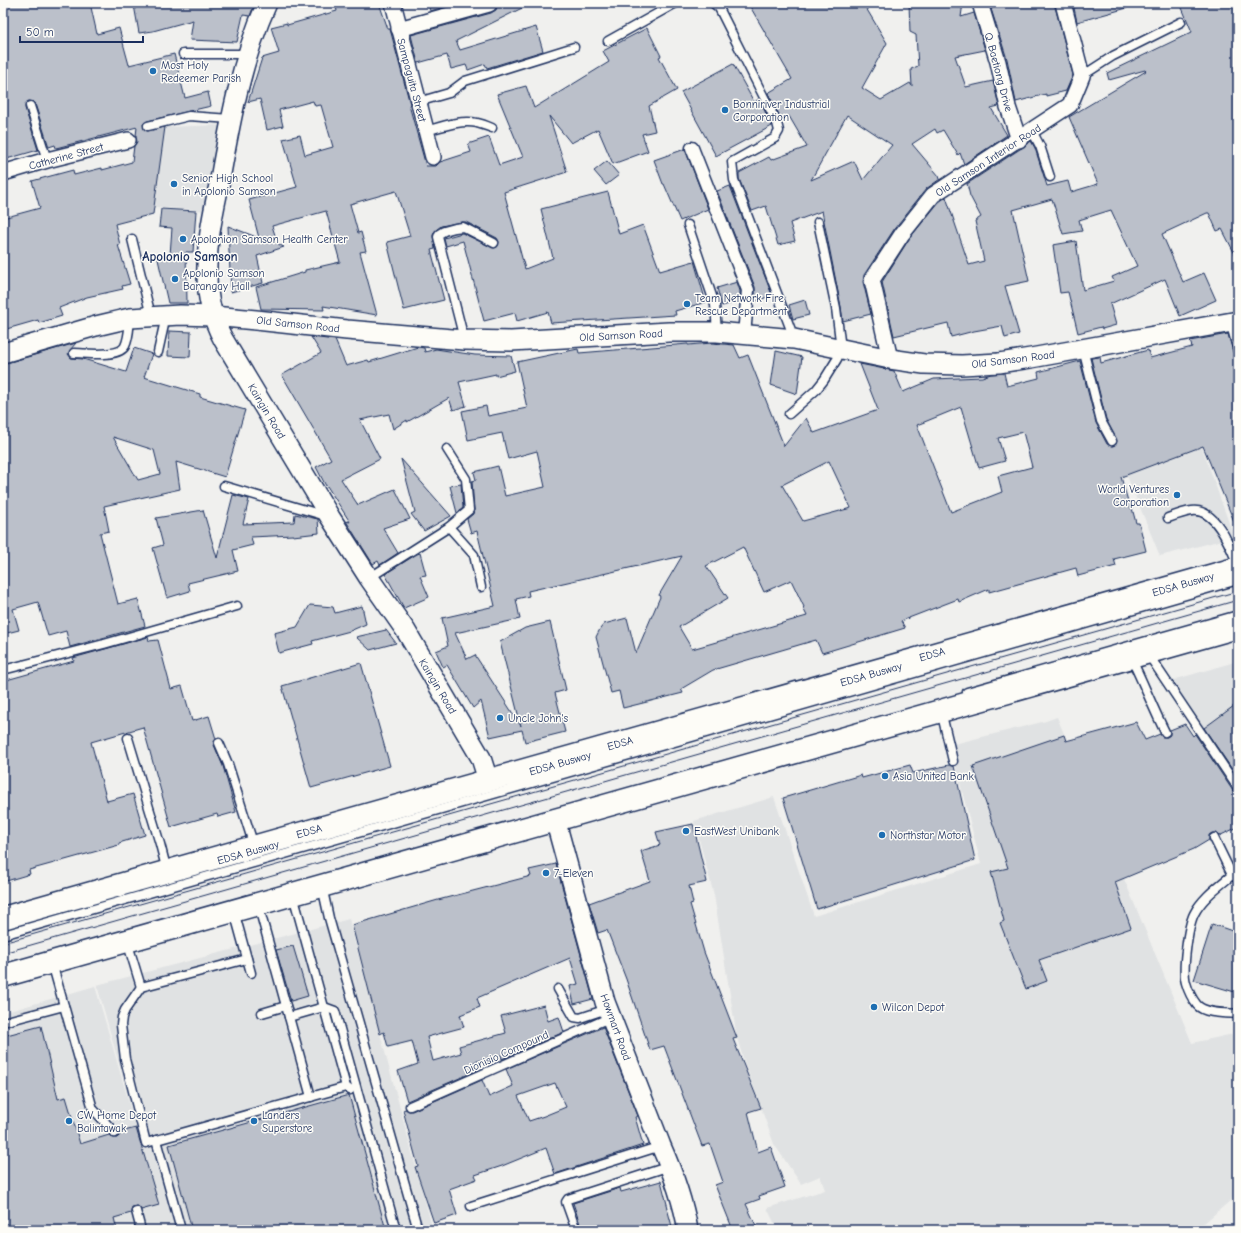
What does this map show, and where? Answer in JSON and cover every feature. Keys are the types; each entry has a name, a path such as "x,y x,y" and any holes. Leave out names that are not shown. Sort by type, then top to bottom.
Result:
{"highway":[{"name":"EDSA","path":"3,918 1238,566"},
{"path":"3,976 1238,627"}],"street":[{"name":"Kaingin Road","path":"267,3 248,54 230,119 209,238 206,275 208,295 213,316 223,339 330,517 369,578 406,631 468,735 481,758 488,780"},
{"name":"Sampaguita Street","path":"393,3 433,157"},
{"name":"Q. Baetiong Drive","path":"980,3 998,62 1008,107 1019,140"},
{"path":"1063,3 1082,76"},
{"path":"399,29 489,4"},
{"name":"Old Samson Interior Road","path":"890,359 872,280 902,234 933,195 1070,106 1082,76"},
{"name":"Catherine Street","path":"3,173 47,160 128,140"},
{"path":"692,148 748,290 744,335"},
{"name":"Old Samson Road","path":"3,353 96,326 130,318 158,316 213,316 464,340 511,341 669,332 717,332 794,339 890,359 924,364 962,365 999,363 1234,321"},
{"name":"Howmart Road","path":"555,819 600,984 661,1146 670,1166 680,1196 688,1230"}],"lane":[{"path":"608,41 676,3"},
{"path":"713,3 719,8 777,123 779,131 775,138 732,162 734,180 794,339"},
{"path":"1082,76 1113,56 1181,22"},
{"path":"418,102 449,93 465,81 574,47"},
{"path":"183,54 248,54"},
{"path":"30,106 47,160"},
{"path":"148,126 189,116 230,119"},
{"path":"426,131 451,124 475,122 492,128"},
{"path":"1032,131 1040,146 1050,177"},
{"path":"789,414 816,390 824,380 842,349 836,308 818,222"},
{"path":"688,225 715,305 717,332"},
{"path":"464,340 438,237 439,234 444,231 463,227 494,243"},
{"path":"132,239 158,316 158,352"},
{"path":"74,353 109,354 120,351 125,345 130,318"},
{"path":"1234,321 1238,350"},
{"path":"1083,349 1101,421 1112,441"},
{"path":"369,578 449,527 469,510 466,479 447,448"},
{"path":"224,486 330,517"},
{"path":"1168,518 1194,510 1202,512 1219,526 1224,533 1238,566"},
{"path":"449,527 474,555 481,587"},
{"name":"EDSA Busway","path":"3,935 1238,580"},
{"path":"3,670 104,644 237,606"},
{"path":"956,695 1238,615"},
{"path":"1139,655 1144,683 1165,732"},
{"path":"1139,655 1238,788"},
{"path":"941,711 953,761"},
{"path":"128,738 168,872"},
{"path":"219,743 228,764 254,847"},
{"path":"1214,838 1235,877 1215,890 1202,903 1194,915 1186,946 1186,983 1198,1006 1211,1012 1238,1014"},
{"path":"322,885 329,918 418,1230"},
{"path":"292,894 346,1087 359,1098"},
{"path":"258,904 312,1097"},
{"path":"234,910 251,973"},
{"path":"127,940 141,987"},
{"path":"247,959 141,987 124,1010 122,1017 122,1038 125,1059 146,1143 346,1087"},
{"path":"52,962 93,1109 115,1133"},
{"path":"558,989 574,1017 580,1018 610,1013"},
{"path":"3,1022 64,1006"},
{"path":"262,1013 286,1006"},
{"path":"289,1017 324,1007 335,1011 396,1230"},
{"name":"Dionisio Compound","path":"410,1106 610,1013"},
{"path":"156,1140 181,1230"},
{"path":"471,1206 661,1146"},
{"path":"576,1230 566,1202 568,1199 670,1166"},
{"path":"136,1211 140,1230"}],"shaded area":[{"name":"Senior High School in Apolonio Samson","path":"224,125 207,211 142,206 131,161 136,128"},
{"name":"World Ventures Corporation","path":"1199,439 1234,537 1160,556 1118,454"},
{"path":"1238,661 1238,785 1170,681"},
{"name":"Wilcon Depot","path":"1057,717 1192,1043 1238,1033 1238,1194 1196,1230 778,1230 767,1208 825,1190 820,1176 801,1184 774,1144 744,1061 737,1038 714,895 694,821 774,797 814,916 981,864 950,745"},
{"name":"Landers Superstore","path":"349,919 433,1230 3,1230 3,1013 95,986 152,1182 97,985"}],"building":[{"path":"3,3 90,3 97,34 119,28 129,65 174,54 185,98 208,92 211,106 147,121 143,124 144,129 147,131 165,127 153,214 115,224 120,245 118,245 130,284 122,286 123,289 87,297 59,308 62,316 39,323 38,320 3,330 3,218 40,208 32,181 73,170 74,175 102,168 102,170 132,162 134,146 137,142 137,127 56,148 55,145 49,147 35,104 29,101 26,103 25,108 38,150 3,160"},
{"path":"144,3 255,3 250,16 243,15 237,42 190,40 193,20 153,31 139,33 134,5"},
{"path":"335,3 379,3 388,29 390,29 426,166 436,166 440,162 471,152 468,144 489,137 499,165 523,157 497,94 526,86 534,108 609,62 603,51 647,28 661,56 659,57 677,90 649,106 655,131 642,134 648,151 613,164 598,129 571,143 549,116 567,172 504,192 525,269 553,258 541,209 608,192 619,234 643,225 660,271 694,261 706,302 675,311 676,315 551,323 548,312 517,321 515,313 484,321 463,241 446,246 444,238 462,233 494,248 497,247 499,242 497,238 466,222 462,222 441,226 433,235 435,249 431,250 444,300 404,310 387,242 410,236 396,191 350,204 358,233 361,232 366,251 360,252 377,315 323,306 324,310 261,309 256,287 305,272 305,270 340,262 326,211 272,226 278,244 284,247 257,256 263,283 231,292 228,226 259,238 249,200 297,187 283,139 300,135 305,155 333,147 321,105 315,106 313,101 279,110 283,126 267,130 260,99 248,102 262,58 279,53 271,27 287,23 287,25 337,11"},
{"path":"428,3 459,3 430,11"},
{"path":"498,3 532,3 456,41 460,50 536,27 543,51 487,68 485,64 468,70 466,65 451,69 447,55 418,63 411,35 491,13 496,10"},
{"path":"748,3 863,3 887,43 862,88 881,100 910,83 912,86 911,69 918,66 916,35 910,32 909,3 963,3 961,17 974,13 985,50 955,56 966,87 993,81 999,106 991,108 1007,135 964,164 960,153 958,155 943,130 937,133 935,129 912,144 940,179 926,189 895,228 864,275 863,282 871,314 843,321 822,211 790,223 795,241 778,245 766,206 752,211 739,179 739,173 769,157 771,160 807,147 789,116 782,120 768,93 792,79","holes":["847,115 892,145 863,180 854,161 811,180"]},
{"path":"992,3 1054,3 1073,75 1066,91 1046,96 1046,94 1016,102 1007,59 991,9 993,8"},
{"path":"1090,3 1126,3 1127,8 1077,22 1074,8"},
{"path":"1180,3 1238,3 1238,260 1222,229 1217,231 1209,213 1162,234 1183,282 1204,273 1216,300 1180,316 1165,279 1110,304 1116,325 1078,333 1068,292 1060,293 1053,245 1076,241 1083,290 1114,281 1112,277 1137,266 1111,210 1079,220 1082,231 1063,234 1052,199 1013,210 1029,281 1005,286 1019,334 1005,338 1002,326 951,337 948,323 894,336 882,282 909,239 939,202 946,197 969,265 984,261 975,221 981,217 970,196 967,184 1031,141 1035,148 1047,186 1068,181 1071,192 1098,184 1069,117 1146,71 1145,70 1109,80 1107,73 1192,32"},
{"name":"Bonniriver Industrial Corporation","path":"733,64 754,102 759,99 772,126 716,156 681,92"},
{"path":"685,149 708,209 680,221 654,160"},
{"path":"607,161 619,175 606,185 594,171"},
{"path":"730,186 772,295 757,301 755,296 755,287 717,191"},
{"path":"161,209 196,211 193,252 186,252 187,303 168,303 157,255 170,255 172,228 159,227"},
{"path":"737,282 740,291 740,301 722,306 717,288"},
{"path":"805,300 809,315 793,319 789,305"},
{"path":"169,331 191,332 190,357 168,356"},
{"path":"1228,334 1233,352 1234,354 1238,355 1238,531 1203,446 1121,477 1130,508 1132,508 1136,523 1139,523 1146,551 1114,559 1116,566 1078,576 1076,568 989,592 989,589 959,602 958,599 901,621 905,628 822,653 816,640 713,670 681,689 683,693 623,708 619,691 611,693 596,637 604,624 627,618 636,653 660,597 659,595 682,556 528,591 529,596 516,599 520,619 455,633 467,659 475,655 521,726 500,642 525,628 550,622 566,690 555,693 565,732 525,742 522,730 490,737 481,701 473,708 447,665 443,667 436,651 448,646 442,618 495,606 477,531 471,533 467,519 473,514 474,510 472,481 476,480 474,472 498,466 505,496 545,487 537,451 508,459 502,433 468,440 462,411 486,406 488,416 527,408 517,362 578,349 579,353 688,344 712,343 734,345 740,358 748,355 784,446 806,418 814,433 878,410 860,364 894,371 903,392 934,379 982,377 991,374 1004,373 1007,386 1039,378 1038,372 1080,361 1096,423 1107,444 1112,446 1116,444 1117,441 1106,419 1091,358 1100,357 1101,363 1148,350 1150,358 1192,347 1190,341","holes":["961,407 979,468 1005,461 998,438 1023,432 1032,467 998,476 1002,492 951,512 917,425","829,461 851,508 803,521 782,485","743,547 764,592 791,580 807,616 692,649 679,627 728,598 706,566"]},
{"path":"311,337 335,340 346,366 368,360 369,362 418,347 424,348 425,352 436,349 475,355 511,356 515,371 496,376 496,374 459,382 466,406 453,410 449,398 393,429 389,414 360,420 380,459 341,479 358,505 395,489 410,519 383,528 398,553 380,565 378,561 373,564 346,521 350,522 326,486 316,467 331,459 282,375 321,353"},
{"path":"76,343 68,354 71,358 83,359 126,372 134,348 152,354 144,377 200,394 200,397 245,410 225,477 176,462 180,489 104,506 109,531 100,533 118,604 138,599 145,626 70,647 66,631 48,636 38,602 13,609 19,630 3,634 3,364","holes":["113,437 154,450 160,474 138,480"]},
{"path":"776,351 802,357 797,394 771,385"},
{"path":"401,459 451,516 424,531 411,514 415,512"},
{"path":"461,484 463,508 457,513 450,486"},
{"path":"233,495 249,499 243,524 294,522 295,514 318,519 319,533 293,536 251,537 253,545 233,550 238,571 188,583 190,591 167,598 153,548 163,545 156,518 203,510 217,558"},
{"path":"420,553 426,575 420,576 429,597 404,608 385,574"},
{"path":"310,605 333,607 335,613 362,606 366,624 350,631 312,641 313,644 279,653 274,633 297,627"},
{"path":"386,630 396,643 370,650 356,637"},
{"path":"148,637 149,641 158,640 171,689 182,686 192,721 209,716 216,739 214,745 223,766 236,812 218,817 217,814 171,827 143,727 91,742 107,801 133,794 145,835 119,843 119,845 29,870 30,874 3,882 3,681 74,661 73,658"},
{"path":"361,663 390,766 311,788 282,686"},
{"path":"1238,703 1238,778 1204,728"},
{"path":"1136,722 1145,740 1160,734 1162,737 1167,737 1170,735 1170,730 1185,724 1193,736 1195,734 1233,791 1238,793 1238,827 1219,836 1217,833 1212,833 1209,835 1209,840 1194,849 1115,882 1131,928 1039,960 1047,981 1026,989 1000,923 1004,921 991,872 1008,868 973,766 1064,735 1066,741"},
{"name":"Northstar Motor","path":"910,765 913,773 949,765 954,766 975,860 817,909 783,798 861,775 862,778"},
{"path":"693,824 707,882 689,886 693,903 690,904 704,952 737,1038 733,1039 761,1108 748,1112 758,1152 771,1147 785,1187 759,1196 760,1199 746,1204 758,1230 733,1230 715,1185 723,1182 710,1144 702,1146 664,1046 650,1050 626,979 607,930 598,933 589,903 650,881 641,851 660,845 656,832"},
{"path":"556,864 593,999 574,1004 570,986 578,984 570,958 477,998 480,1007 460,1015 464,1027 427,1037 433,1061 461,1053 459,1046 506,1033 501,1016 544,1005 548,1021 559,1017 564,1032 502,1059 501,1055 474,1062 478,1070 407,1101 398,1071 418,1064 412,1041 388,1047 384,1032 380,1034 352,925 438,900 531,876 529,870"},
{"path":"1212,924 1238,933 1238,993 1194,980"},
{"path":"293,946 308,996 291,1001 276,950"},
{"name":"CW Home Depot Balintawak","path":"41,1026 58,1099 66,1097 80,1144 109,1135 113,1138 117,1138 120,1135 120,1132 136,1128 159,1205 141,1210 138,1206 132,1207 131,1213 114,1218 117,1230 3,1230 3,1036"},
{"path":"603,1027 638,1116 635,1117 643,1145 555,1174 546,1148 475,1175 477,1179 449,1189 457,1215 434,1223 415,1167 418,1166 403,1110 405,1109 412,1111 482,1080 489,1097 513,1086 506,1069","holes":["555,1083 566,1107 529,1121 518,1096"]},
{"path":"349,1095 386,1230 192,1230 169,1145"},
{"path":"661,1181 673,1230 582,1230 573,1203 620,1188 621,1192"}],"tram line":[{"path":"3,943 1238,591"},
{"path":"3,953 1238,600"}],"place":[{"name":"Most Holy Redeemer Parish","path":"153,71"},
{"name":"Bonniriver Industrial Corporation","path":"725,110"},
{"name":"Senior High School in Apolonio Samson","path":"174,184"},
{"name":"Apolonion Samson Health Center","path":"183,239"},
{"name":"Apolonio Samson Barangay Hall","path":"175,279"},
{"name":"Team Network Fire Rescue Department","path":"687,304"},
{"name":"World Ventures Corporation","path":"1177,495"},
{"name":"Uncle John's","path":"500,718"},
{"name":"Asia United Bank","path":"885,776"},
{"name":"EastWest Unibank","path":"686,831"},
{"name":"Northstar Motor","path":"882,835"},
{"name":"7-Eleven","path":"546,873"},
{"name":"Wilcon Depot","path":"874,1007"},
{"name":"CW Home Depot Balintawak","path":"69,1121"},
{"name":"Landers Superstore","path":"254,1121"}],"district":[{"name":"Apolonio Samson","path":"190,256"}]}
